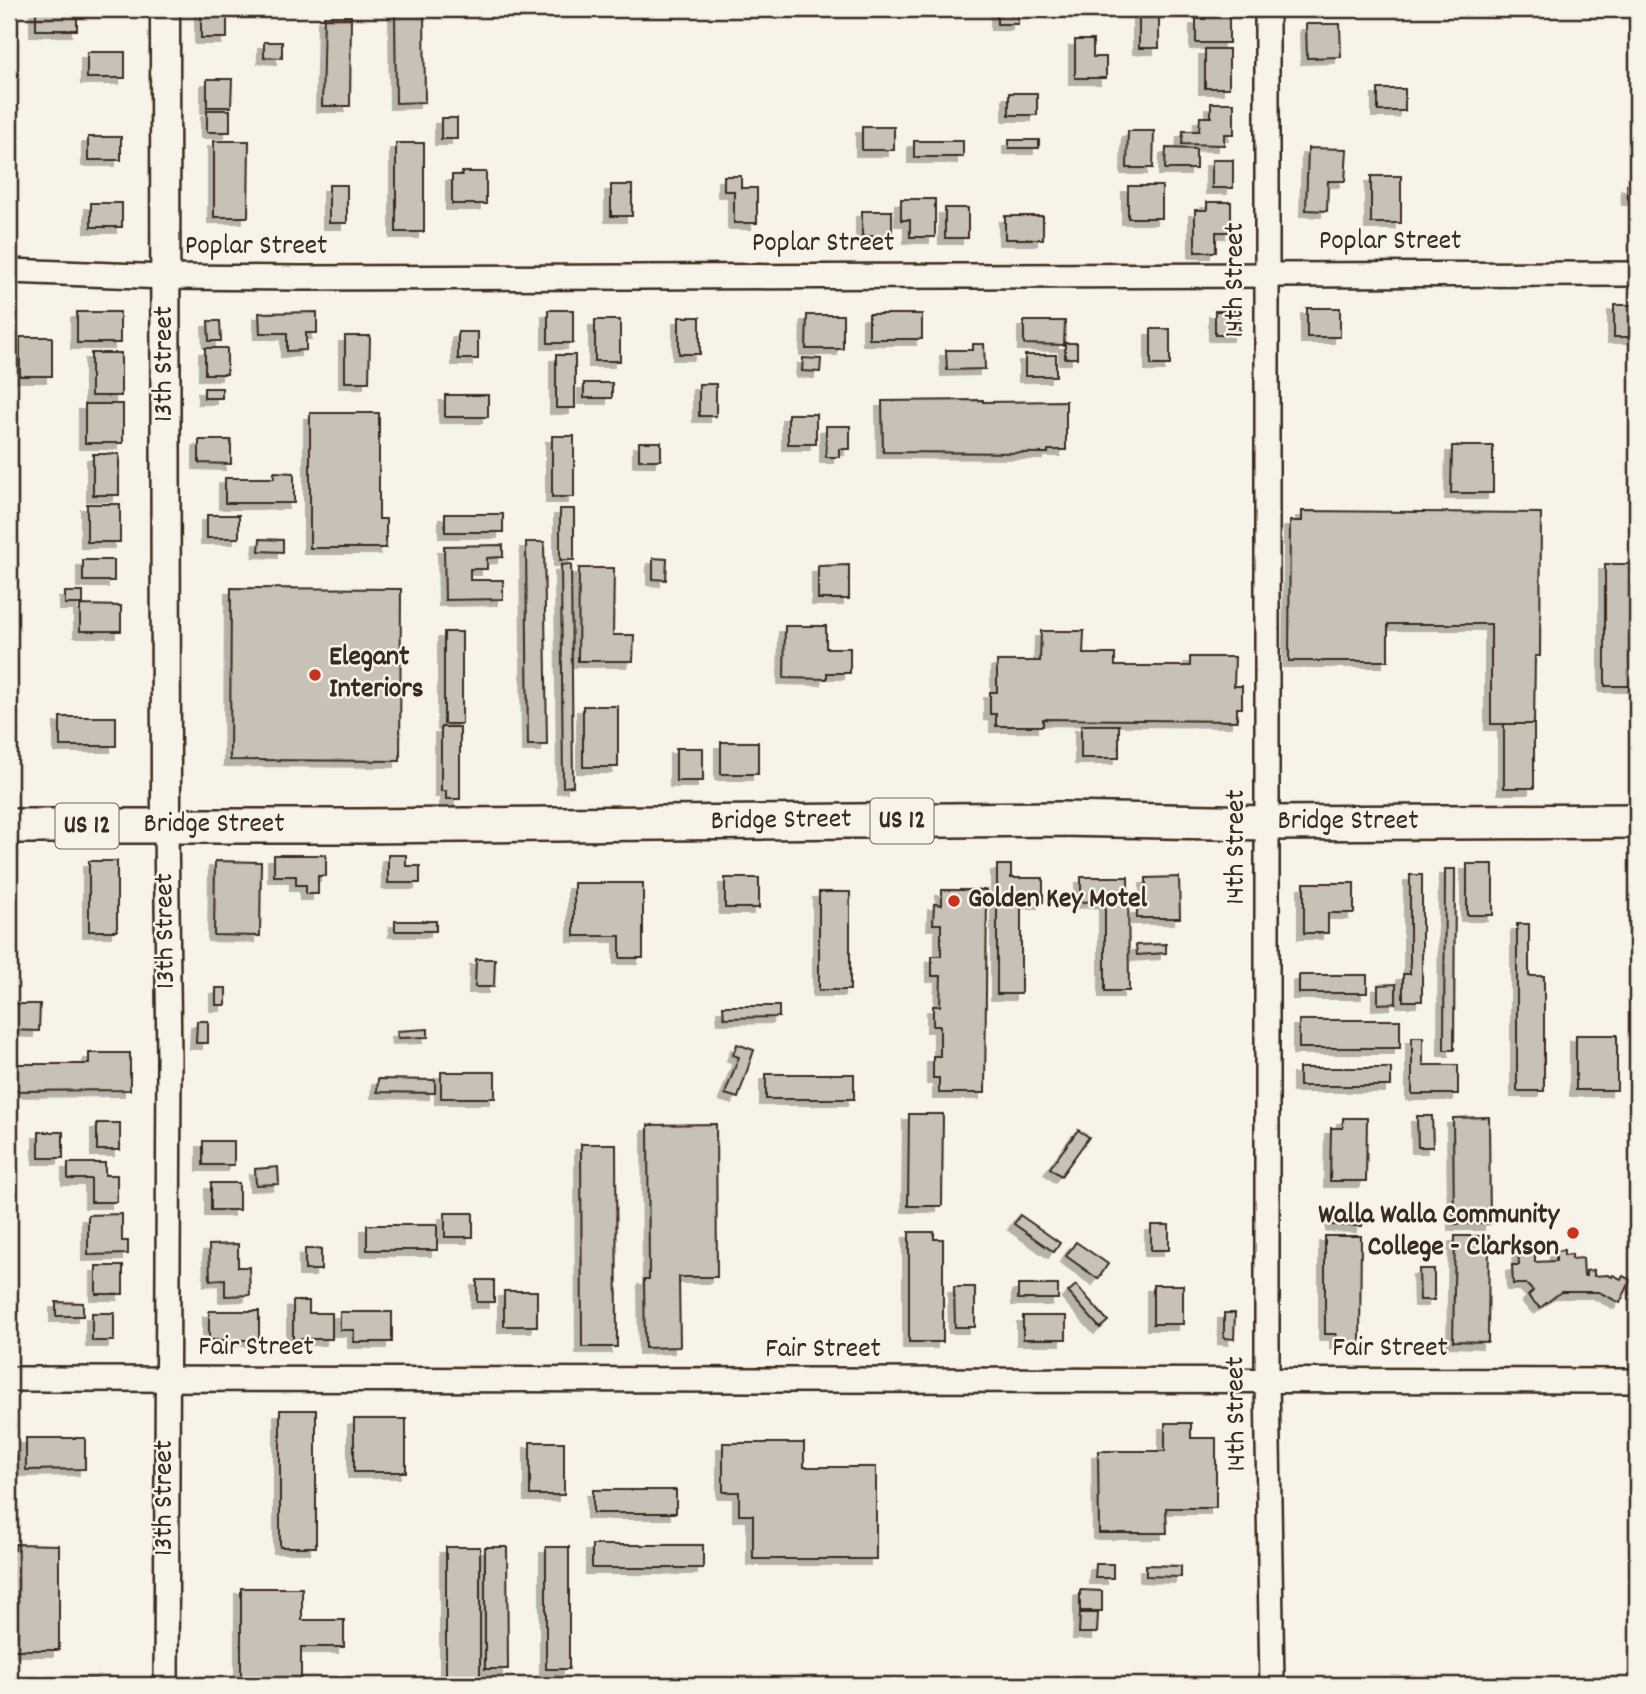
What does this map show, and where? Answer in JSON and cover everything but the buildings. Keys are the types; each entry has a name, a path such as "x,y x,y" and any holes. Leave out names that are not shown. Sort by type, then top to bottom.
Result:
{"highway":[{"name":"Bridge Street","path":"9,826 359,826 1060,819 1268,823 1637,821"}],"main road":[{"name":"13th Street","path":"165,9 166,826"}],"street":[{"name":"14th Street","path":"1267,9 1267,1380 1272,1685"},
{"name":"Poplar Street","path":"9,271 166,277 1637,274"},
{"name":"13th Street","path":"166,826 169,1046 166,1685"},
{"name":"Fair Street","path":"9,1379 1637,1381"}],"place":[{"name":"Elegant Interiors","path":"315,675"},
{"name":"Golden Key Motel","path":"954,901"},
{"name":"Walla Walla Community College - Clarkson","path":"1573,1233"}]}
